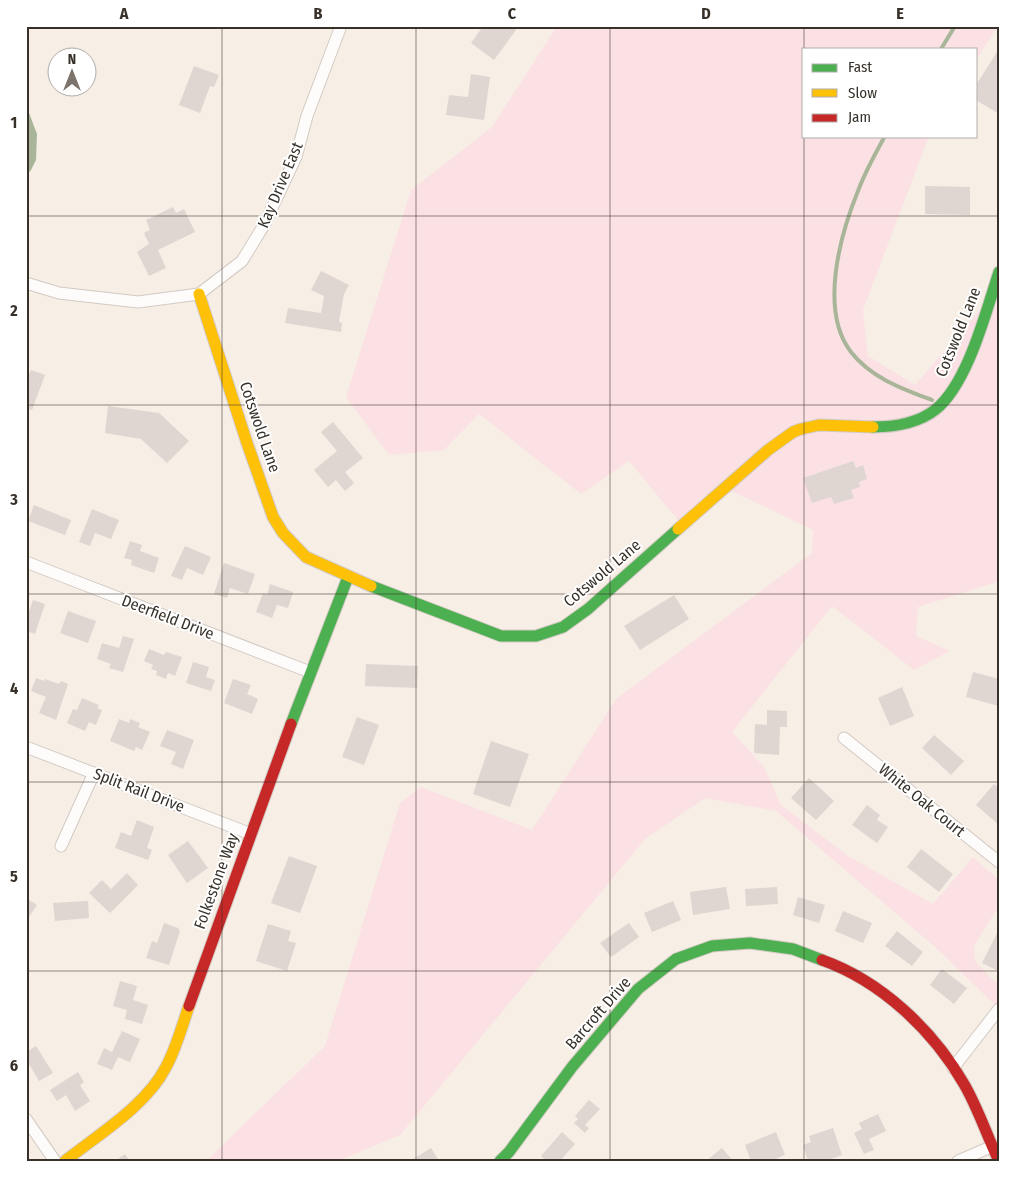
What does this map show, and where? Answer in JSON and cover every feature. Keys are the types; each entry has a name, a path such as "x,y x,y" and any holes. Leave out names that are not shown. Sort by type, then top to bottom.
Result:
{"street":[{"name":"Kay Drive East","path":"199,294 242,261 264,225 296,157 306,116 341,26"},
{"name":"Cotswold Lane","path":"199,294 247,444 273,517 283,533 306,557 348,577 501,636 536,636 563,627 588,609 768,450 794,431 823,425 884,427 914,421 936,409 956,386 972,349 999,272"},
{"path":"26,283 59,293 138,302 199,294"},
{"name":"Deerfield Drive","path":"26,562 310,672"},
{"name":"Folkestone Way","path":"65,1161 140,1102 156,1084 167,1066 310,672 348,577"},
{"name":"White Oak Court","path":"844,738 999,862"},
{"name":"Split Rail Drive","path":"26,747 251,834"},
{"path":"61,846 94,773"},
{"name":"Barcroft Drive","path":"500,1161 509,1152 572,1067 638,989 676,959 712,946 750,943 794,949 834,964 874,986 908,1014 938,1046 964,1084 998,1161"},
{"path":"953,1068 999,1009"},
{"path":"26,1119 55,1161"},
{"path":"958,1161 993,1146"}],"shaded area":[{"path":"557,26 998,26 978,57 978,48 802,48 802,138 928,138 863,310 868,356 915,385 999,288 997,582 918,607 916,636 950,651 914,670 832,606 732,732 764,767 781,805 848,856 933,904 973,857 999,880 999,906 974,946 975,961 993,980 999,983 999,1009 934,946 776,811 705,798 645,839 400,1135 338,1161 206,1161 325,1046 400,803 421,787 532,830 616,699 812,553 813,530 719,485 678,520 629,461 581,494 479,414 444,450 389,455 346,397 411,190 492,127"},
{"path":"26,105 37,134 36,160 26,176"}],"building":[{"path":"478,26 511,26 516,30 494,60 471,43 481,29"},
{"path":"999,49 999,114 978,101 978,82"},
{"path":"194,66 219,75 214,87 210,86 200,113 179,105"},
{"path":"471,74 490,77 484,120 446,115 449,95 468,97"},
{"path":"925,186 970,187 970,215 925,214"},
{"path":"173,207 176,213 184,209 195,232 158,250 166,268 149,276 137,252 149,244 144,233 150,230 146,220"},
{"path":"321,271 349,285 344,294 339,322 342,323 341,332 285,323 288,308 321,313 324,296 311,290"},
{"path":"31,370 45,375 32,410 26,408 26,373 29,374"},
{"path":"108,406 159,413 189,441 167,463 141,439 105,433"},
{"path":"333,422 363,458 345,472 354,483 345,491 336,480 328,487 314,470 337,451 321,432"},
{"path":"853,461 856,468 863,465 867,479 859,482 860,487 851,490 854,498 834,504 831,497 812,503 803,478"},
{"path":"34,505 71,520 65,535 28,521"},
{"path":"92,509 119,520 111,539 95,533 90,546 79,542"},
{"path":"130,541 142,545 140,551 159,558 154,573 131,565 132,560 124,558"},
{"path":"185,546 211,557 203,575 187,568 182,580 171,576"},
{"path":"224,563 255,574 248,594 230,588 227,598 214,594"},
{"path":"270,584 293,592 288,608 277,605 272,618 256,612 263,593 267,595"},
{"path":"674,595 689,619 640,650 624,626"},
{"path":"33,600 45,604 35,634 26,631 26,611 29,612"},
{"path":"68,611 96,621 88,643 60,633"},
{"path":"123,636 134,639 123,672 109,668 111,664 97,659 102,643 119,648"},
{"path":"149,649 164,655 166,652 182,657 175,676 168,673 166,679 156,675 157,671 151,669 153,665 144,661"},
{"path":"193,662 209,667 206,677 215,680 211,691 186,683"},
{"path":"366,664 418,666 417,688 365,686"},
{"path":"973,672 999,679 999,706 966,697"},
{"path":"36,678 59,684 61,681 68,684 56,720 39,713 46,697 31,691"},
{"path":"233,679 251,685 247,694 258,699 252,714 224,703"},
{"path":"902,687 914,716 890,726 878,698"},
{"path":"82,698 99,705 97,708 102,710 96,725 89,722 85,731 67,723 73,709 77,710"},
{"path":"767,710 787,711 787,727 780,727 779,755 754,753 755,724 767,725"},
{"path":"357,717 379,725 364,765 342,757"},
{"path":"119,719 129,723 130,719 140,723 138,727 150,732 142,750 136,747 134,751 110,741"},
{"path":"167,730 194,740 183,769 171,764 176,752 160,746"},
{"path":"934,735 964,761 951,775 922,748"},
{"path":"491,741 529,754 510,807 473,794"},
{"path":"809,778 834,801 816,820 791,798"},
{"path":"994,784 999,788 999,825 976,805"},
{"path":"867,805 880,815 877,820 888,827 877,843 852,825"},
{"path":"137,820 154,827 147,848 152,850 148,860 115,848 121,832 131,836"},
{"path":"188,841 208,868 187,883 168,855"},
{"path":"921,849 953,874 939,892 907,867"},
{"path":"289,856 317,866 300,913 271,903"},
{"path":"127,873 138,885 110,913 89,893 102,880 111,889"},
{"path":"726,887 730,909 693,915 690,892"},
{"path":"777,887 778,904 746,906 745,889"},
{"path":"798,897 825,905 819,923 793,915"},
{"path":"26,898 37,905 27,920 26,919"},
{"path":"88,901 89,918 55,921 53,903"},
{"path":"673,901 681,920 652,932 644,913"},
{"path":"843,911 872,923 863,943 835,931"},
{"path":"164,923 178,928 180,931 169,965 146,958 152,941 157,943"},
{"path":"629,923 639,937 611,957 600,943"},
{"path":"268,924 291,931 288,941 296,943 287,971 256,961"},
{"path":"897,931 923,952 912,966 885,946"},
{"path":"997,933 999,933 998,971 982,963"},
{"path":"942,969 967,988 954,1004 930,985"},
{"path":"120,981 137,986 133,1000 148,1005 142,1024 125,1019 127,1010 113,1006"},
{"path":"122,1031 140,1039 130,1062 118,1057 112,1070 97,1064 104,1048 112,1052"},
{"path":"36,1046 53,1073 39,1081 26,1059 26,1052"},
{"path":"78,1072 84,1082 80,1085 90,1101 75,1111 66,1095 57,1101 50,1090"},
{"path":"589,1100 600,1109 585,1125 589,1128 585,1133 574,1123 578,1119 575,1116"},
{"path":"878,1114 886,1131 869,1139 874,1150 864,1154 854,1133 862,1129 859,1123"},
{"path":"833,1128 842,1155 826,1161 808,1161 803,1145 811,1142 809,1136"},
{"path":"562,1132 575,1144 560,1161 547,1161 541,1156"},
{"path":"776,1132 785,1155 770,1161 751,1161 745,1145"},
{"path":"431,1148 438,1159 436,1161 410,1161"},
{"path":"722,1148 733,1161 706,1161"},
{"path":"125,1154 130,1161 115,1161"}],"waterway":[{"path":"942,48 955,26"},
{"path":"884,138 864,177 851,209 839,250 834,295 836,316 841,335 851,352 868,369 888,382 932,400"}],"traffic: fast":[{"path":"873,427 897,425 921,418 935,410 947,398 957,383 974,346 999,272"},
{"path":"371,586 501,636 536,636 563,627 588,609 678,529"},
{"path":"291,724 348,577"},
{"path":"500,1161 509,1152 572,1067 638,989 676,959 712,946 750,943 793,949 822,960"}],"traffic: slow":[{"path":"199,294 273,517 283,533 306,557 371,586"},
{"path":"678,529 768,450 793,432 819,425 873,427"},
{"path":"65,1161 121,1118 147,1094 166,1067 173,1053 189,1006"}],"traffic: jam":[{"path":"189,1006 291,724"},
{"path":"822,960 844,969 885,994 921,1027 937,1045 964,1084 999,1161"}]}
